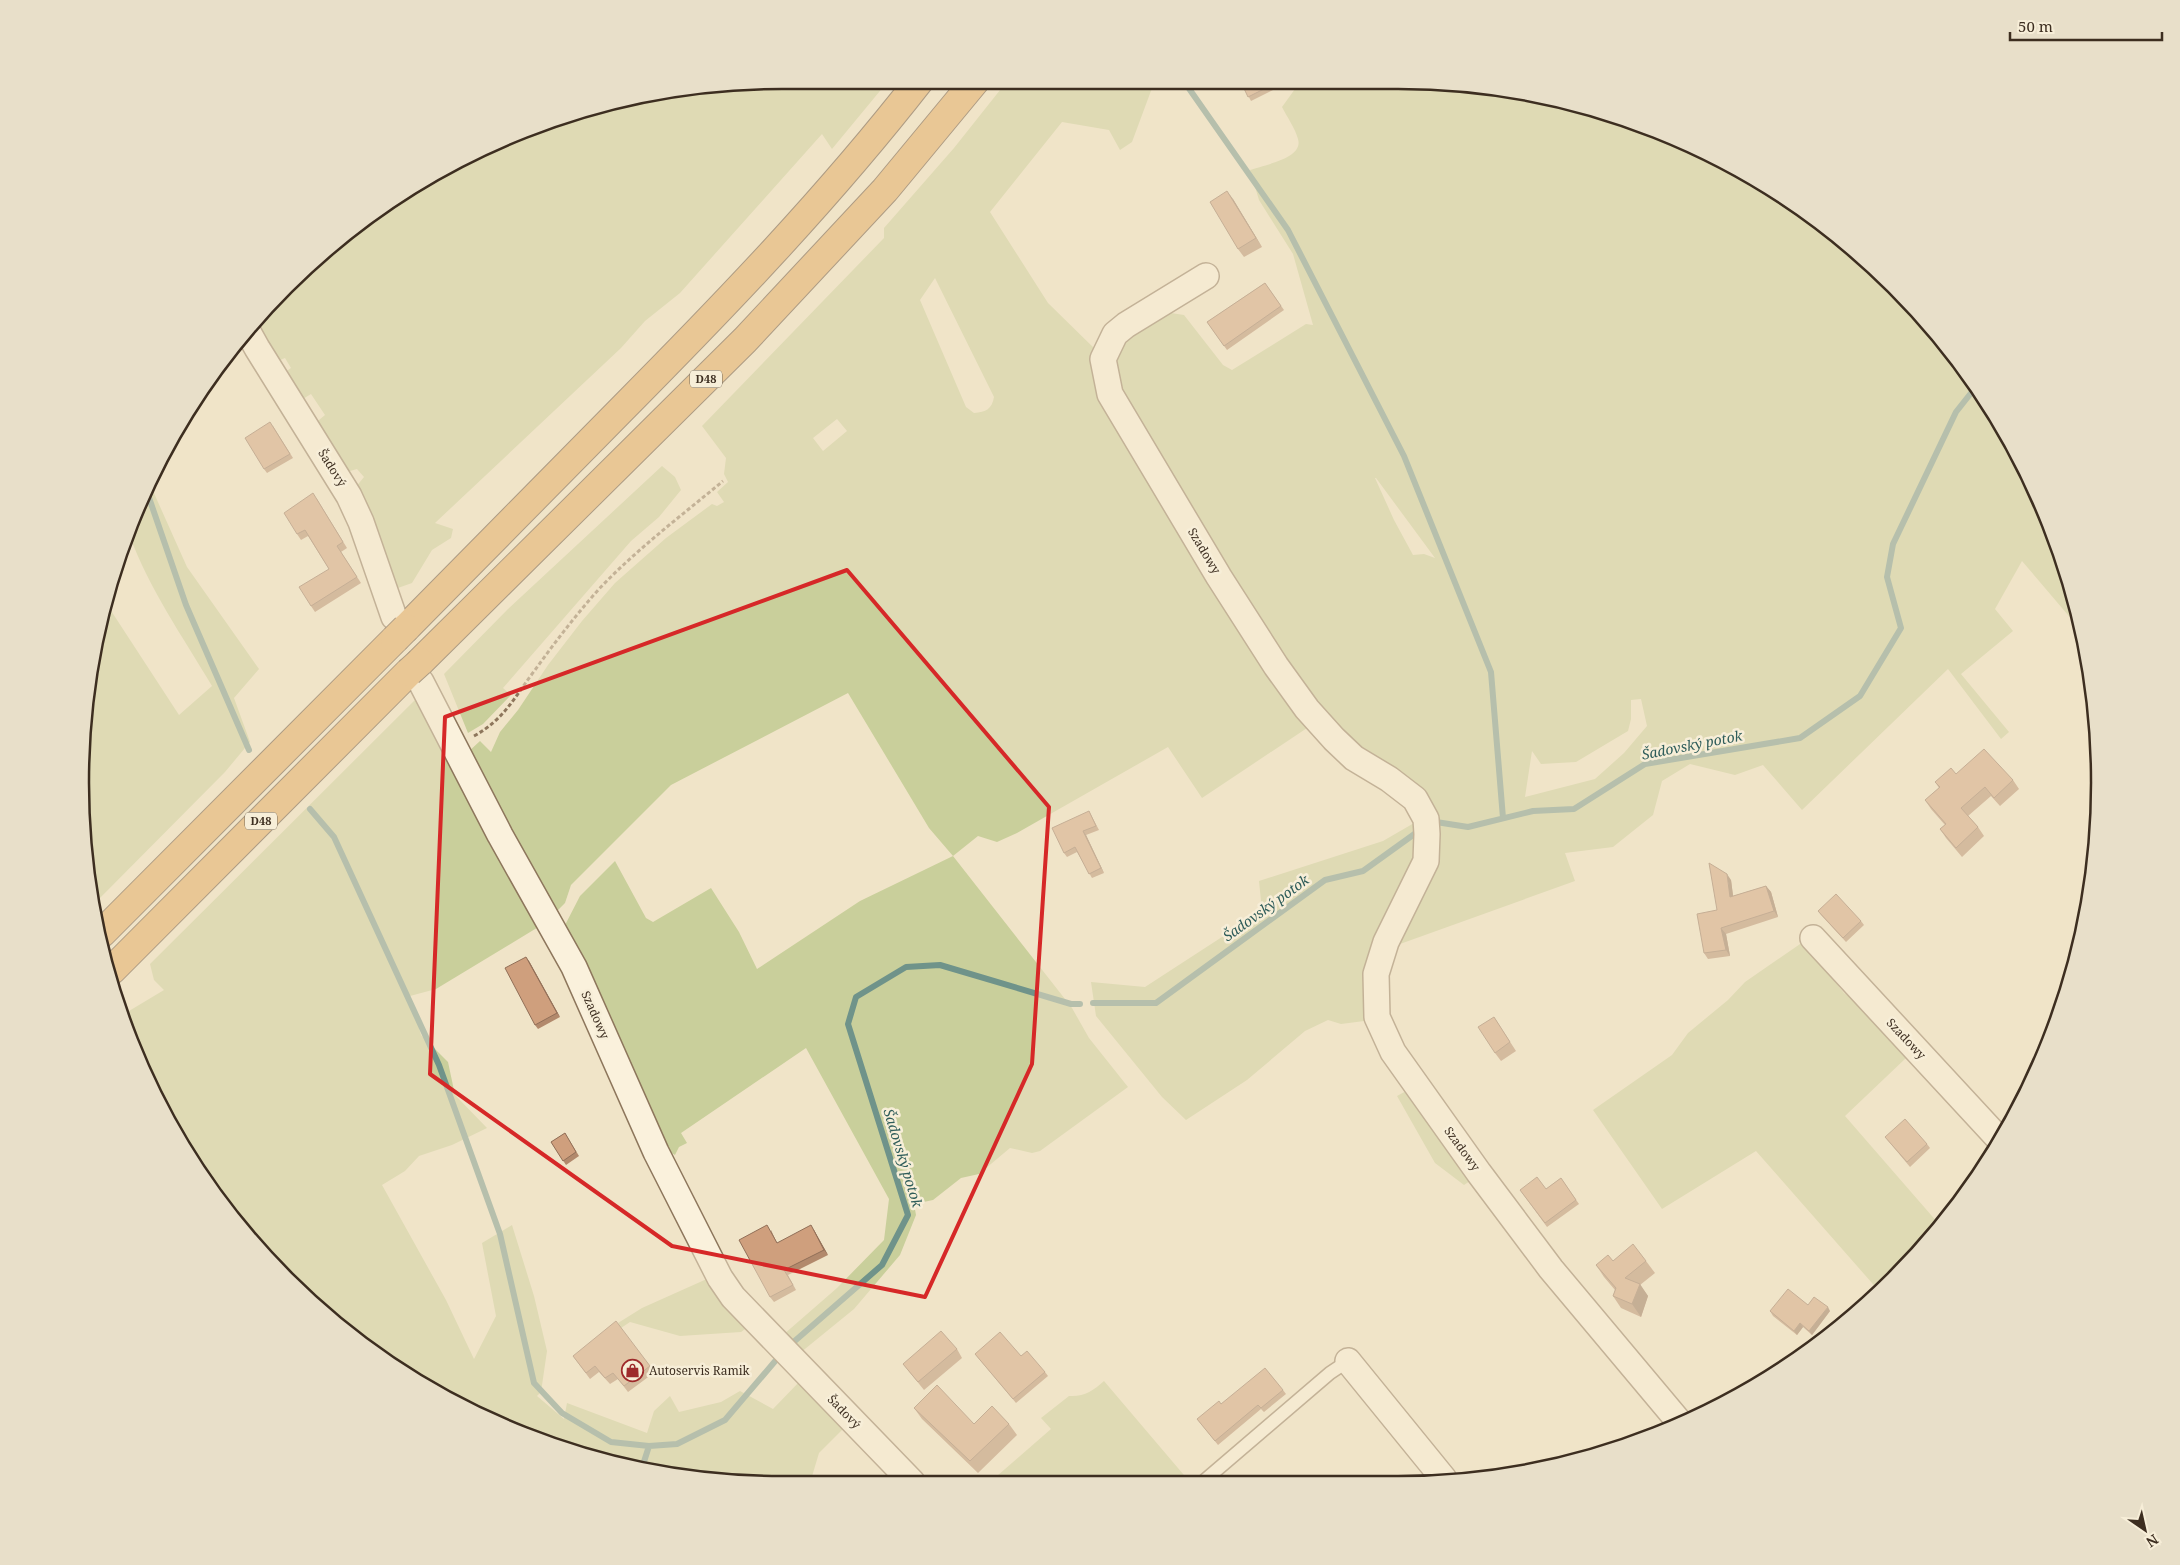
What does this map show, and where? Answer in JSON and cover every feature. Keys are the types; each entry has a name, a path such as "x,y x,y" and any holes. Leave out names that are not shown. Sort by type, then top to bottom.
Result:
{"highway":[{"name":"D48","path":"105,930 398,628 717,313 820,200 912,89"},
{"name":"D48","path":"114,968 417,672 745,340 885,190 969,89"}],"street":[{"name":"Szadowy","path":"1206,276 1126,325 1115,334 1103,359 1110,394 1219,578 1276,666 1308,709 1334,739 1354,758 1389,779 1415,799 1426,827 1426,861 1386,942 1376,974 1377,1017 1393,1052 1484,1180 1551,1269 1676,1417"},
{"name":"Šadový","path":"251,337 349,496 361,522 398,628"},
{"name":"Szadowy","path":"417,672 454,747 574,968 656,1152 720,1278 733,1297 776,1341"},
{"name":"Szadowy","path":"1814,938 1995,1134"},
{"name":"Šadový","path":"776,1341 906,1476"},
{"path":"1348,1361 1441,1475"}],"lane":[{"path":"1210,1476 1330,1373 1348,1361"}],"path":[{"path":"454,747 491,725 507,710 559,637 600,589 642,547 723,482"}],"highlighted area":[{"path":"847,570 1049,807 1032,1064 925,1297 672,1246 430,1074 445,717"}],"green space":[{"path":"882,89 832,149 822,134 680,293 645,321 621,348 435,523 453,529 451,538 432,550 412,583 395,589 355,488 364,477 357,469 343,473 313,425 325,415 311,394 298,402 281,375 291,368 285,358 273,363 255,332 292,292 360,232 397,206 476,160 560,126 603,112 647,102 737,90"},
{"path":"1001,89 1152,89 1132,142 1120,150 1109,130 1062,122 990,212 1048,303 1097,351 1313,724 1202,798 1168,747 1017,833 997,842 978,836 953,856 929,828 848,693 671,785 571,885 565,903 553,915 467,753 480,741 491,752 500,732 518,710 548,665 582,621 615,583 666,538 712,504 717,506 724,502 717,492 728,482 724,474 726,458 702,426 884,238 884,228 954,148","holes":["935,278 994,397 992,404 985,411 974,413 966,407 920,300","837,419 847,431 823,451 813,438"]},
{"path":"1295,89 1443,90 1533,102 1577,112 1663,142 1704,160 1783,206 1820,232 1888,292 1948,360 1974,397 2020,476 2054,560 2072,619 2022,561 1995,609 2013,631 1961,674 2009,732 2001,739 1948,669 1802,810 1763,765 1735,775 1690,764 1662,781 1653,815 1613,847 1565,853 1575,881 1400,944 1372,959 1372,1020 1341,1024 1328,1020 1305,1031 1247,1080 1186,1120 1162,1097 1096,1016 1091,982 1145,987 1262,911 1259,881 1383,841 1421,819 1350,740 1327,719 1281,658 1172,483 1113,375 1119,347 1138,328 1171,313 1184,315 1223,365 1232,370 1306,324 1313,325 1293,254 1259,200 1250,170 1281,160 1295,152 1298,146 1297,135 1282,107","holes":["1376,478 1435,558 1424,554 1413,555 1394,520","1641,699 1647,726 1624,753 1595,779 1525,797 1532,751 1541,764 1576,762 1628,731 1631,719 1631,700"]},
{"path":"662,466 675,477 681,490 659,517 631,541 503,688 511,695 483,724 468,733 444,674 508,609"},
{"path":"153,491 187,567 259,669 234,698 250,742 225,772 99,899 90,828 90,737 102,647 110,610 179,715 212,686 156,593 132,543"},
{"path":"417,698 445,755 452,759 540,926 436,989 410,996 421,1035 448,1062 455,1095 487,1128 452,1145 419,1156 405,1171 382,1185 446,1300 474,1359 496,1316 482,1243 512,1225 534,1296 547,1351 541,1392 537,1396 564,1419 567,1403 647,1433 654,1411 670,1396 679,1412 721,1402 740,1391 773,1409 801,1380 844,1428 819,1453 812,1476 737,1475 647,1463 603,1453 517,1423 476,1405 397,1359 360,1333 292,1273 261,1240 232,1205 182,1129 160,1089 128,1011 164,990 154,980 150,964"},
{"path":"953,856 1072,1008 1089,1038 1128,1087 1040,1151 1032,1153 1010,1148 979,1174 961,1178 933,1200 914,1204 916,1215 900,1255 854,1309 800,1353 783,1335 837,1288 884,1240 889,1199 806,1048 681,1133 687,1143 679,1147 675,1155 663,1148 563,929 580,896 615,861 646,918 653,922 711,888 739,932 757,969 860,901"},
{"path":"1803,942 1844,993 1863,1007 1888,1033 1906,1058 1845,1116 1935,1220 1874,1286 1756,1151 1662,1209 1593,1110 1672,1055 1688,1033 1728,1000 1745,982"},
{"path":"1408,1090 1473,1179 1464,1185 1435,1163 1397,1096"},
{"path":"709,1278 748,1327 741,1332 680,1336 630,1322 621,1328 618,1323 642,1308"},
{"path":"1104,1381 1185,1476 997,1476 1051,1429 1041,1418 1069,1396 1088,1393"}],"building":[{"path":"1244,89 1264,89 1248,97"},
{"path":"1227,191 1256,238 1238,249 1210,202"},
{"path":"1265,283 1281,306 1224,346 1207,322"},
{"path":"270,422 290,454 264,469 245,438"},
{"path":"313,493 343,542 337,546 357,577 311,606 299,587 329,569 305,530 297,534 284,513"},
{"path":"1984,749 2013,780 1994,798 1985,787 1961,808 1978,827 1956,848 1940,829 1946,824 1925,800 1940,787 1935,782 1951,768 1956,774"},
{"path":"1089,811 1096,826 1083,831 1101,868 1089,874 1075,847 1064,853 1052,828"},
{"path":"1709,863 1727,874 1730,897 1766,886 1774,911 1721,928 1726,950 1704,953 1697,914 1717,910"},
{"path":"1836,894 1861,921 1843,938 1818,911"},
{"path":"526,957 557,1013 535,1025 505,968"},
{"path":"1494,1017 1510,1042 1495,1053 1478,1027"},
{"path":"1905,1119 1927,1144 1907,1162 1885,1137"},
{"path":"565,1133 576,1152 563,1161 551,1142"},
{"path":"1537,1177 1546,1189 1561,1178 1576,1200 1545,1223 1520,1190"},
{"path":"767,1225 777,1243 811,1225 824,1250 784,1270 793,1285 770,1297 739,1240"},
{"path":"1633,1244 1646,1261 1625,1278 1640,1284 1632,1304 1613,1296 1616,1288 1596,1265 1608,1255 1613,1261"},
{"path":"1788,1289 1808,1305 1814,1297 1828,1307 1809,1331 1800,1323 1794,1331 1770,1311"},
{"path":"616,1321 650,1366 624,1386 613,1373 605,1378 595,1366 586,1373 573,1356"},
{"path":"941,1331 957,1349 918,1382 903,1364"},
{"path":"1000,1332 1021,1356 1027,1351 1045,1372 1013,1399 975,1354"},
{"path":"1265,1368 1283,1390 1261,1408 1258,1405 1215,1441 1197,1419 1219,1401 1221,1404"},
{"path":"937,1385 974,1424 992,1406 1009,1424 970,1461 914,1408"}],"waterway":[{"path":"1189,89 1288,230 1404,456 1491,672 1503,818"},
{"name":"Šadovský potok","path":"1433,823 1468,827 1533,811 1574,809 1645,764 1800,738 1860,696 1901,628 1887,577 1893,544 1956,412 1971,393"},
{"path":"150,500 186,605 249,750"},
{"path":"310,809 334,837 439,1065 500,1234 534,1383 562,1413 611,1442 649,1446"},
{"name":"Šadovský potok","path":"1093,1003 1156,1003 1325,880 1363,871 1420,830"},
{"name":"Šadovský potok","path":"789,1346 882,1265 908,1215 848,1024 856,997 906,967 940,965 1071,1004 1080,1004"},
{"name":"Šadovský potok","path":"644,1462 649,1446 677,1444 725,1420 782,1353"}],"place":[{"name":"Autoservis Ramik","path":"633,1371"}]}
